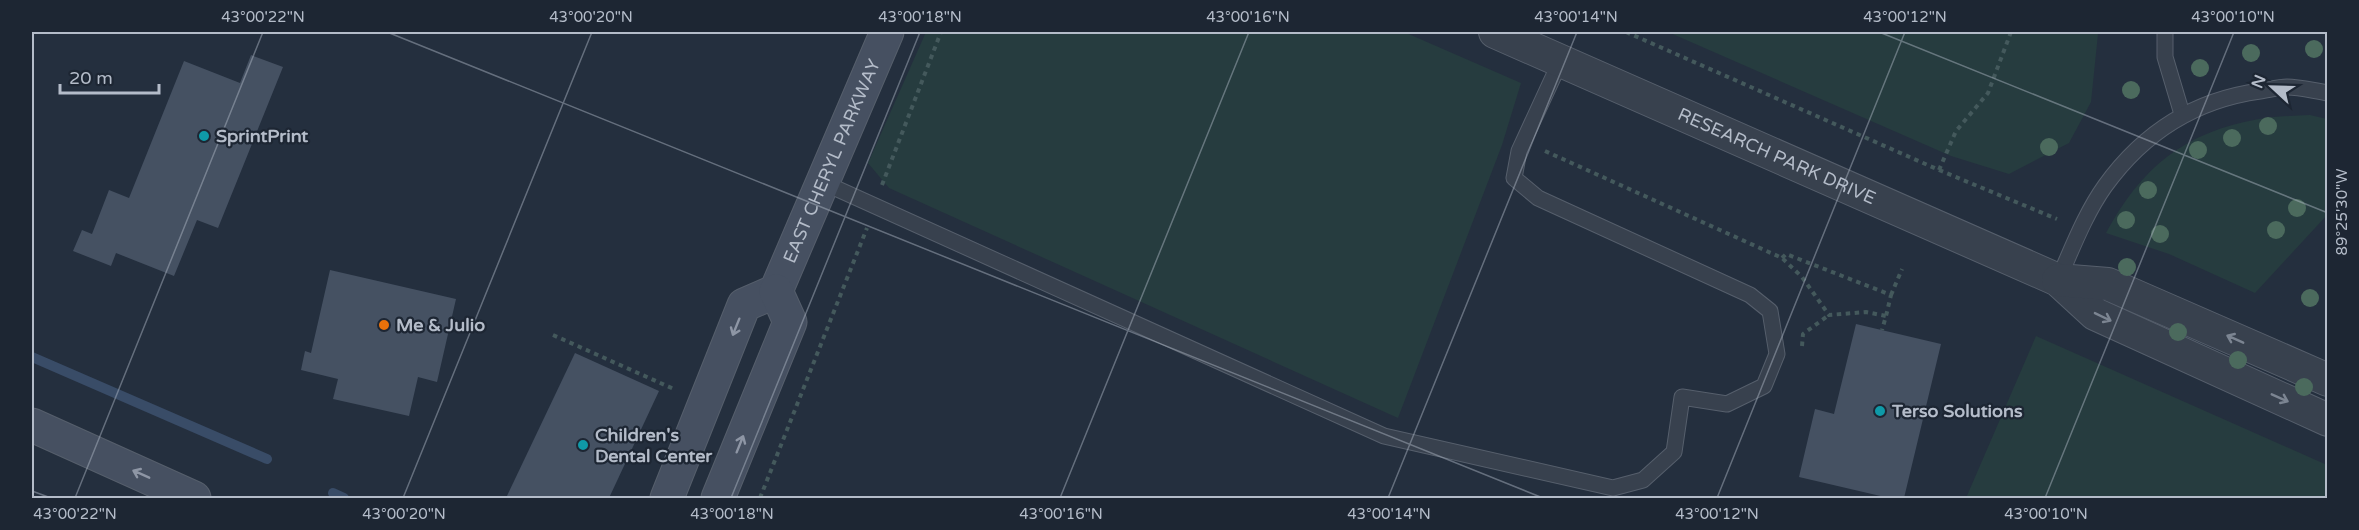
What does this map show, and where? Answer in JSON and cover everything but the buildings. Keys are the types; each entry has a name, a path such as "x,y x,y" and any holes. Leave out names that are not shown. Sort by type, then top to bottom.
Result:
{"street":[{"name":"EAST CHERYL PARKWAY","path":"776,291 887,32"},
{"name":"RESEARCH PARK DRIVE","path":"1495,32 2058,280 2095,314 2328,420"},
{"name":"RESEARCH PARK DRIVE","path":"2058,280 2108,284 2328,380"},
{"path":"667,498 744,305 776,291 790,322 718,498"},
{"path":"32,424 194,498"}],"lane":[{"path":"2165,32 2165,57 2182,114"},
{"path":"822,182 1384,436 1613,488 1643,480 1674,452 1682,397 1727,404 1764,386 1777,354 1770,311 1750,295 1538,198 1514,178 1519,151 1561,60"},
{"path":"2058,280 2105,187 2136,150 2182,114 2215,100 2244,93 2287,87 2328,93"}],"path":[{"path":"886,174 941,32"},
{"path":"1626,32 2056,220"},
{"path":"1939,170 1956,130 1988,93 2011,32"},
{"path":"1548,143 1544,152 1782,258 1802,277 1829,315 1866,312 1886,316"},
{"path":"760,498 862,241"},
{"path":"1782,258 1786,254 1891,295"},
{"path":"1882,330 1891,295 1902,269"},
{"path":"553,335 677,390"}],"green space":[{"path":"926,32 1404,32 1521,83 1502,145 1398,418 889,188 868,163"},
{"path":"1668,32 2098,32 2098,34 2091,102 2069,143 2009,174 1951,156"},
{"path":"2310,115 2327,119 2327,215 2255,293 2169,254 2106,233 2134,190 2150,172 2168,156 2187,144 2208,133 2232,125 2265,118"},
{"path":"2036,336 2327,465 2327,498 1966,498"}],"waterway":[{"path":"32,357 267,459"},
{"path":"333,493 344,498"}],"place":[{"name":"SprintPrint","path":"204,136"},
{"name":"Me & Julio","path":"384,325"},
{"name":"Terso Solutions","path":"1880,411"},
{"name":"Children's Dental Center","path":"583,445"}]}
